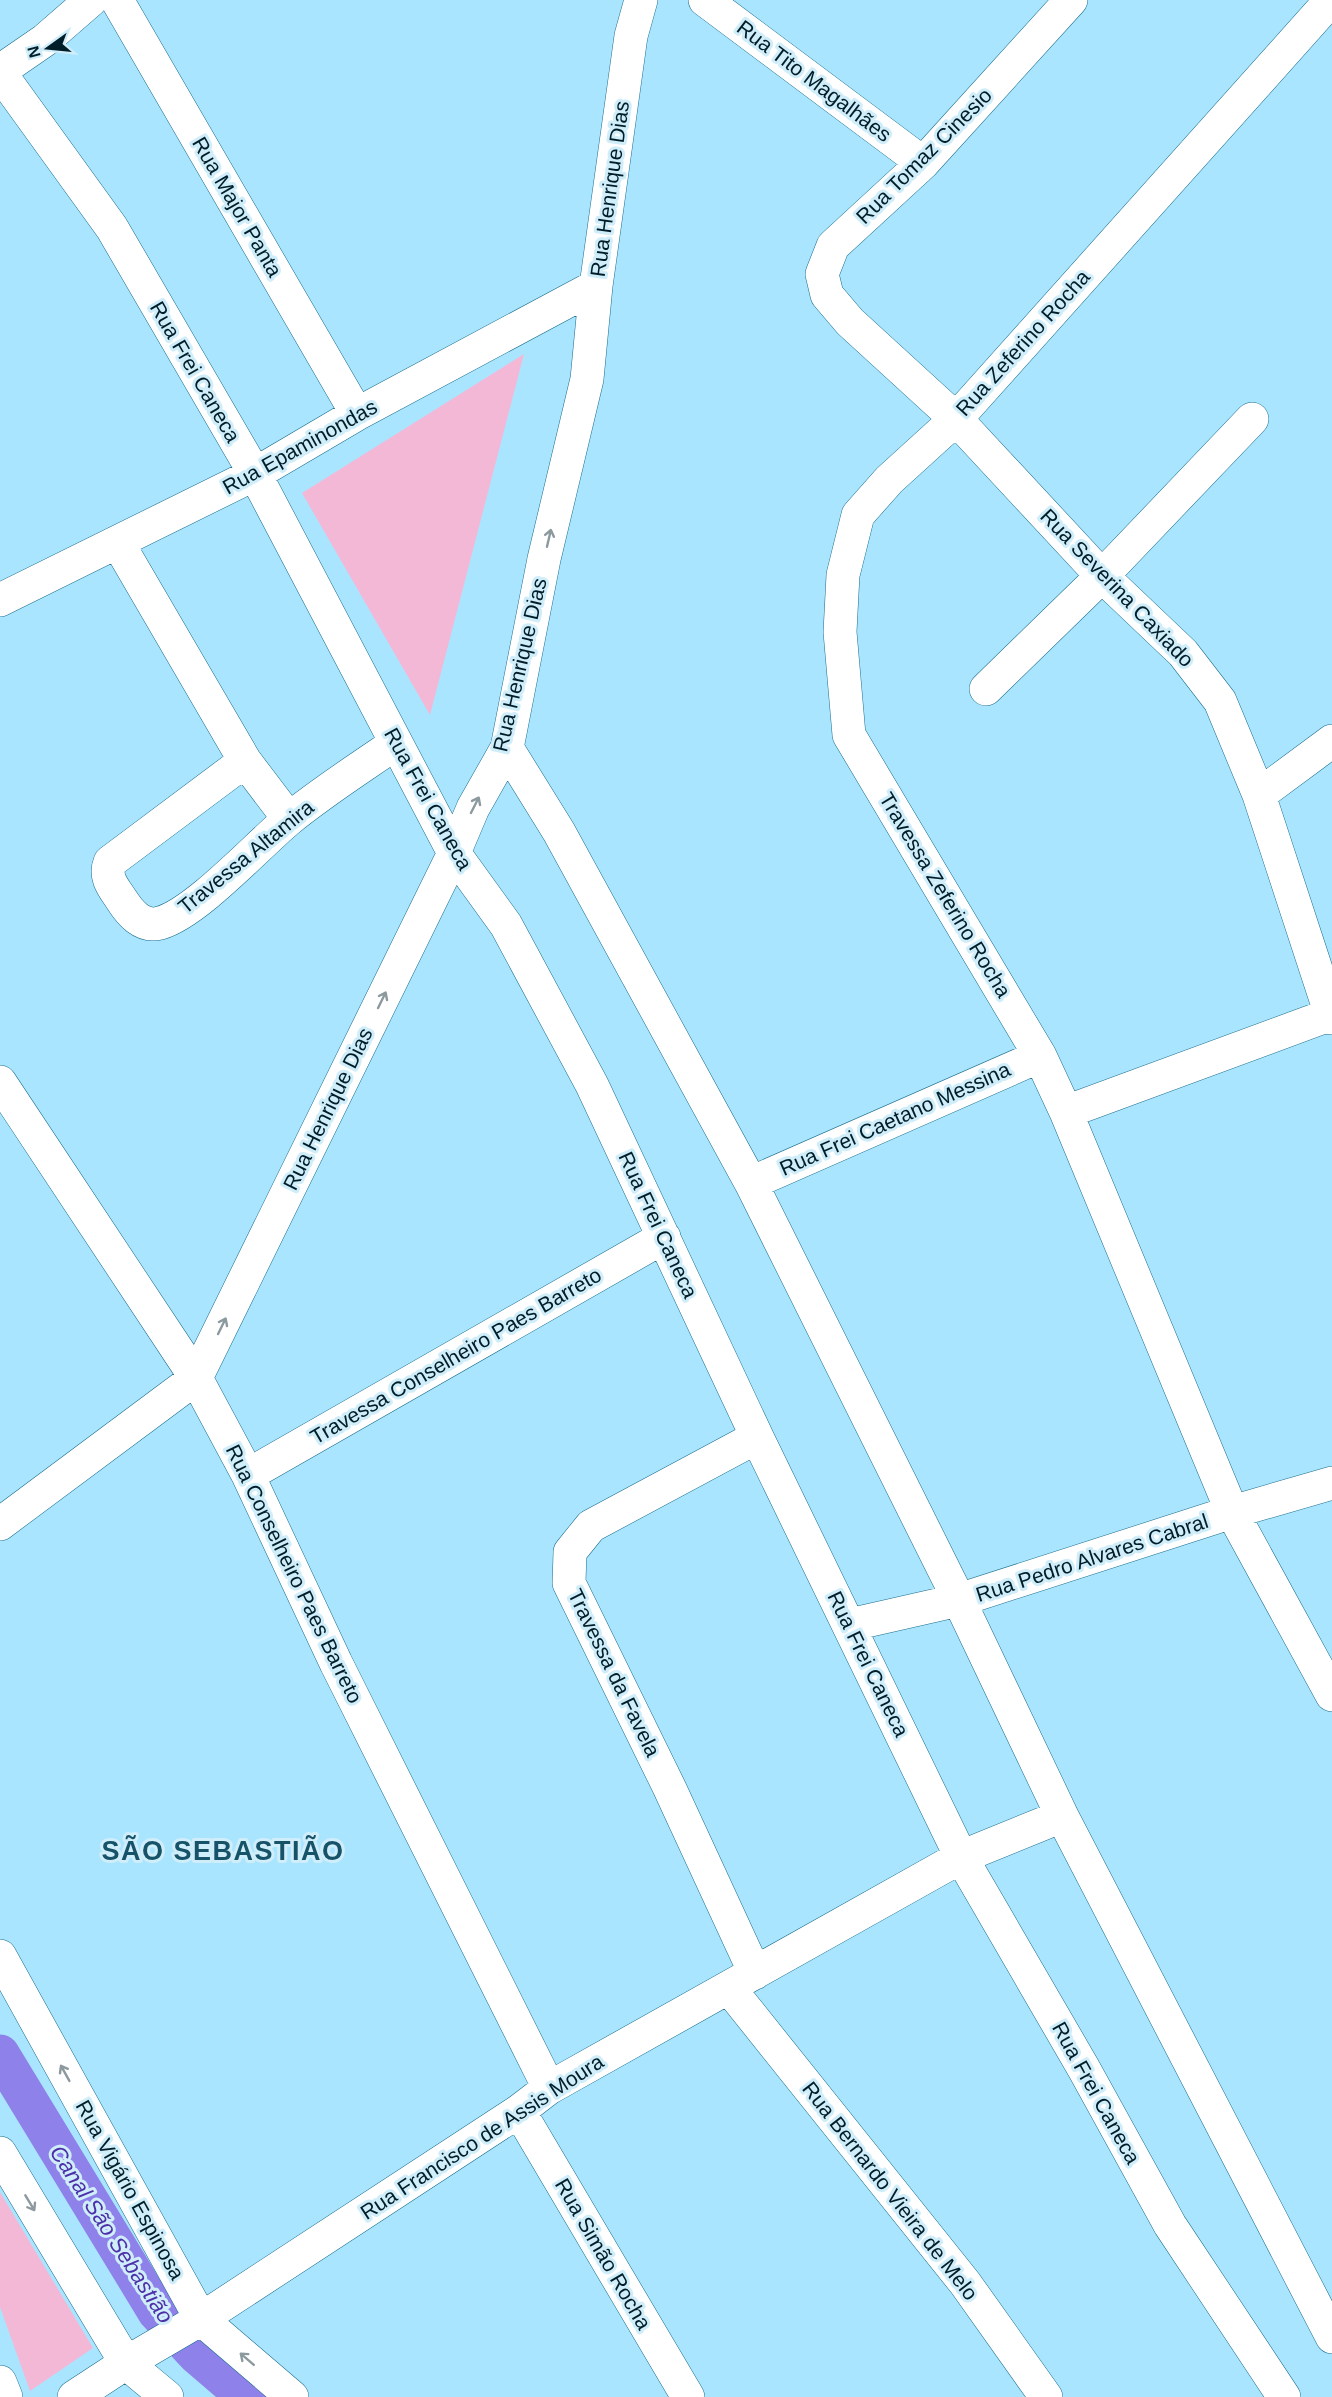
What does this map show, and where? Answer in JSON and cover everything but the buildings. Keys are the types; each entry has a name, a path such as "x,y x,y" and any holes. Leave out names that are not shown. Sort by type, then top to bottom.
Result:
{"street":[{"path":"0,72 45,40 91,0"},
{"name":"Rua Major Panta","path":"117,0 357,414"},
{"name":"Rua Henrique Dias","path":"196,1378 454,853 473,808 507,748 544,559 587,379 596,286 631,36 641,0"},
{"name":"Rua Tito Magalhães","path":"705,0 923,163"},
{"name":"Rua Tomaz Cinesio","path":"849,322 827,295 822,274 833,246 923,163 1071,0"},
{"name":"Rua Zeferino Rocha","path":"849,735 840,632 843,575 858,515 889,480 956,419 1331,0"},
{"name":"Rua Frei Caneca","path":"0,72 112,228 255,474 454,853 506,925 592,1085 757,1437 962,1857 1084,2069 1170,2226 1284,2397"},
{"name":"Rua Epaminondas","path":"0,600 255,474 357,414 596,286"},
{"name":"Rua Severina Caxiado","path":"849,322 956,419 1102,576 1184,653 1220,701 1259,795 1331,1015"},
{"path":"986,689 1102,576 1252,419"},
{"path":"118,543 245,761 289,819"},
{"name":"Travessa Zeferino Rocha","path":"849,735 1040,1056 1066,1112 1232,1512 1332,1695"},
{"path":"1259,795 1332,741"},
{"name":"Travessa Altamira","path":"245,761 110,862 107,872 109,882 130,912 140,921 150,924 160,923 174,917 198,900 289,819 396,743"},
{"path":"507,748 559,832 751,1183 959,1600 1062,1816 1332,2337"},
{"path":"1066,1112 1331,1015"},
{"name":"Rua Frei Caetano Messina","path":"751,1183 1040,1056"},
{"name":"Rua Conselheiro Paes Barreto","path":"0,1082 196,1378 248,1475 336,1663 549,2088"},
{"name":"Travessa Conselheiro Paes Barreto","path":"248,1475 664,1237"},
{"path":"0,1524 196,1378"},
{"name":"Travessa da Favela","path":"742,1981 670,1789 569,1583 570,1552 591,1526 757,1437"},
{"name":"Rua Pedro Alvares Cabral","path":"849,1626 959,1600 1232,1512 1332,1483"},
{"name":"Rua Francisco de Assis Moura","path":"74,2397 193,2323 519,2111 549,2088 962,1857 1062,1816"},
{"name":"Rua Vigário Espinosa","path":"0,1956 193,2323 292,2397"},
{"name":"Rua Bernardo Vieira de Melo","path":"742,1981 965,2283 1046,2397"},
{"name":"Rua Simão Rocha","path":"519,2111 688,2397"},
{"path":"0,2153 167,2397"},
{"path":"0,2382 6,2397"}],"shaded area":[{"path":"524,354 430,715 302,493"},
{"path":"0,2192 93,2348 30,2391 0,2307"}],"waterway":[{"name":"Canal São Sebastião","path":"0,2054 157,2312 197,2355 246,2397"}],"district":[{"name":"SÃO SEBASTIÃO","path":"223,1851"}]}
